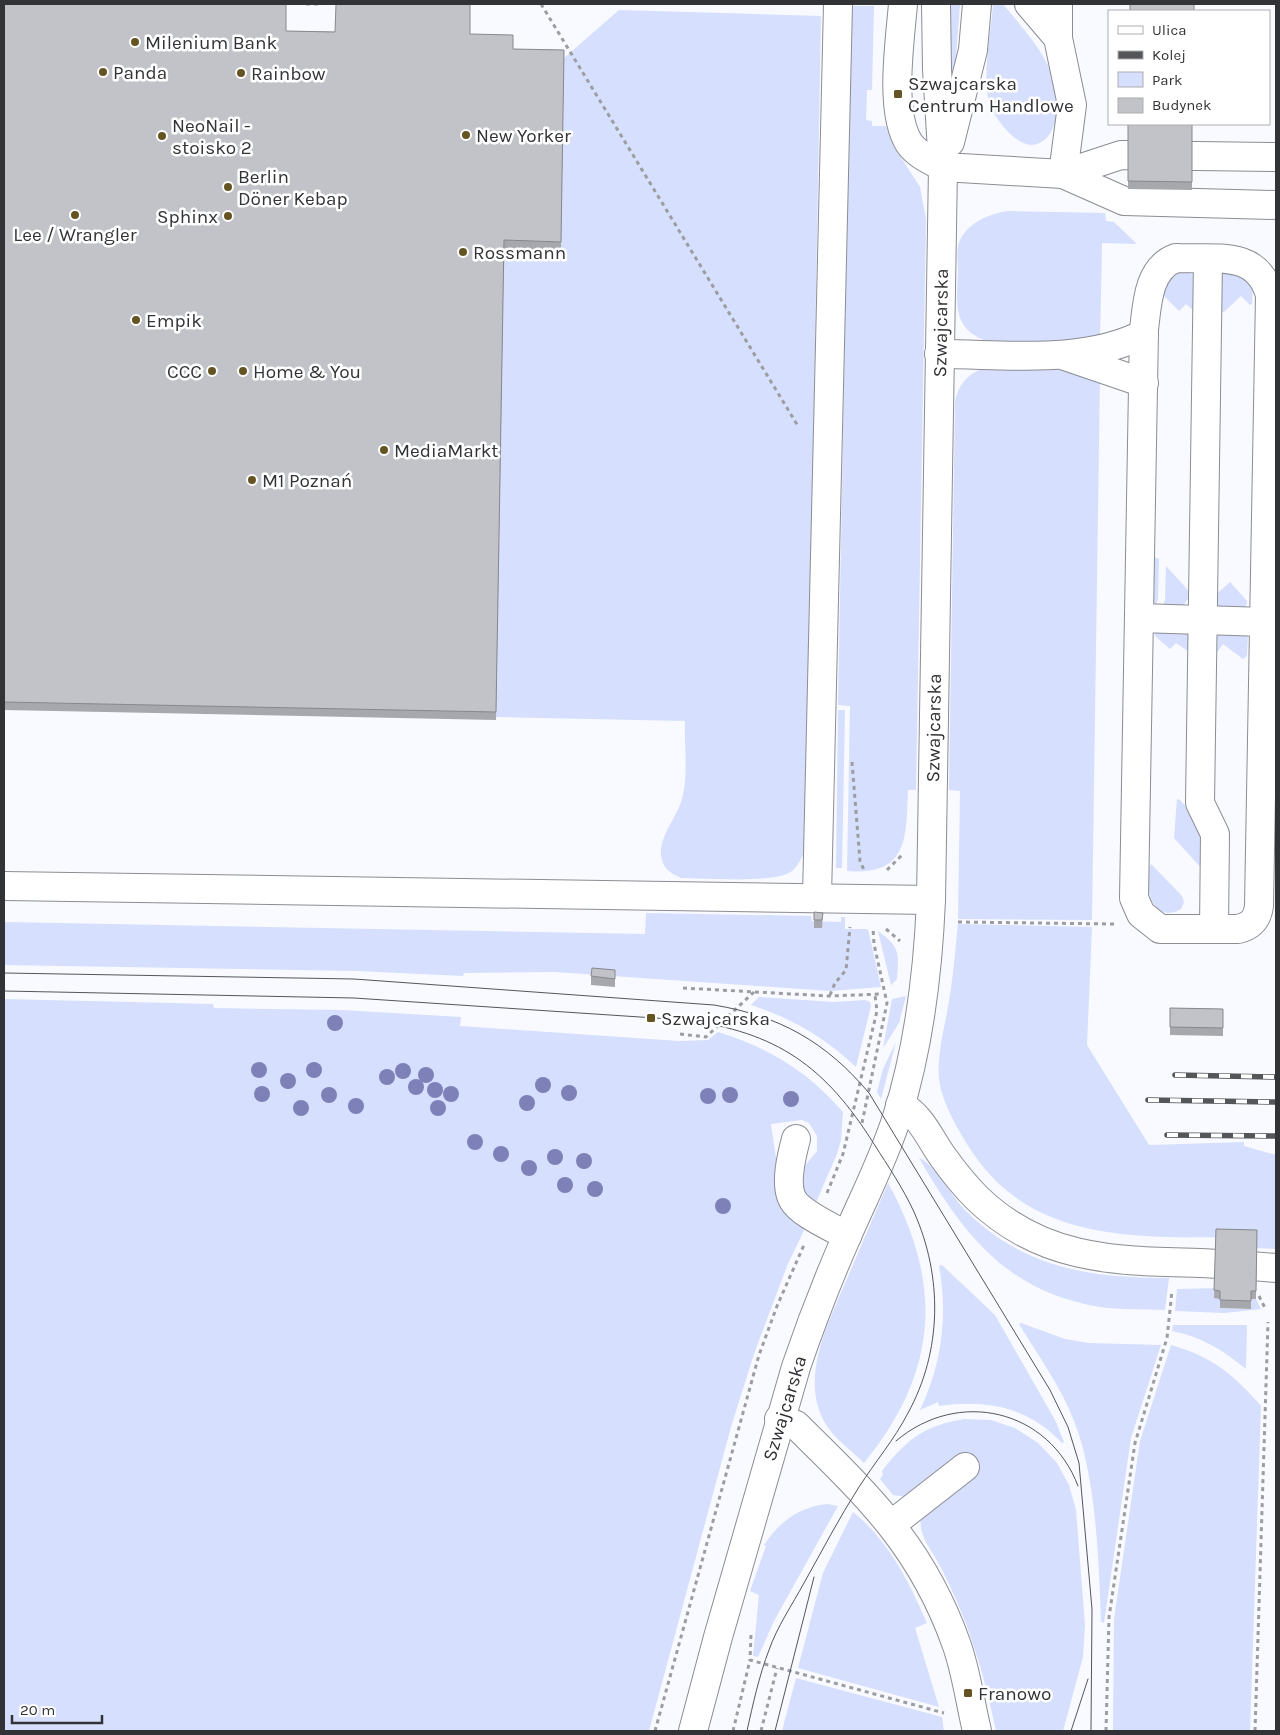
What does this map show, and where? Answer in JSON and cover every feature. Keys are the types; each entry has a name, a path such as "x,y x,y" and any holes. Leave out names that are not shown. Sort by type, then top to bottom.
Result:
{"street":[{"path":"817,897 838,4"},
{"path":"903,4 898,94 902,127 910,145 927,159 944,167 1063,174 1124,202 1276,205"},
{"name":"Szwajcarska","path":"693,1731 779,1419 810,1324 882,1157 900,1105 921,1004 927,964 931,900 944,167 937,69 936,4"},
{"name":"Szwajcarska","path":"944,167 973,50 977,4"},
{"path":"1028,4 1058,38"},
{"path":"1058,4 1058,38 1072,106 1063,174"},
{"path":"1063,174 1121,155 1276,157"},
{"path":"1176,258 1208,260 1244,261 1262,275 1270,295 1258,915 1247,927 1214,929 1160,928 1141,914 1134,898 1144,334 1153,282 1163,266 1176,258"},
{"path":"1208,260 1200,803 1215,834 1214,929"},
{"path":"940,354 1064,355 1128,342 1144,334"},
{"path":"1064,355 1144,383"},
{"path":"1139,618 1265,622"},
{"path":"4,886 931,900"},
{"path":"900,1105 915,1115 964,1184 987,1207 1017,1229 1047,1244 1080,1255 1115,1260 1276,1268"},
{"path":"796,1139 789,1166 792,1199 803,1211 847,1236"},
{"path":"779,1419 796,1425 892,1524 928,1579 957,1645 977,1731"},
{"path":"892,1524 965,1467"}],"path":[{"path":"306,4 322,4"},
{"path":"541,4 813,450 828,458"},
{"path":"851,756 860,861 876,899"},
{"path":"885,871 903,854"},
{"path":"952,922 1125,925 1141,914"},
{"path":"829,996 835,983 846,970 848,930 855,922"},
{"path":"683,988 829,996 882,994"},
{"path":"680,1034 706,1037 755,992"},
{"path":"1106,1731 1110,1617 1126,1501 1135,1443 1168,1338 1175,1263"},
{"path":"1255,1731 1270,1329 1268,1322"},
{"path":"694,1585 700,1587"},
{"path":"733,1731 750,1660 751,1631"},
{"path":"750,1660 948,1714"},
{"path":"761,1731 777,1668"}],"green space":[{"path":"946,4 960,4 952,109"},
{"path":"993,4 1003,4 1036,45 1051,72 1057,101 1055,123 1045,139 1037,144 1030,145 1015,138 1001,124 989,102 986,79"},
{"path":"851,6 874,6 872,90 867,90 866,120 872,121 872,126 886,126 893,145 920,187 926,219 916,790 908,790 904,838 900,850 893,860 882,867 867,871 847,871 850,706 838,705"},
{"path":"619,10 821,16 806,848 792,871 771,878 681,878 669,871 665,866 661,853 662,845 681,802 685,783 685,721 496,717 504,248 561,249 564,58"},
{"path":"1008,211 1105,213 1106,221 1114,222 1137,244 1102,243 1100,341 1078,343 987,341 975,336 967,329 962,321 957,303 960,240 969,228 980,220"},
{"path":"1183,271 1198,276 1196,313 1186,304 1179,311 1160,292 1167,274"},
{"path":"1219,272 1240,273 1253,286 1252,304 1250,305 1241,296 1224,312 1217,312"},
{"path":"988,367 1073,368 1100,375 1092,920 958,919 960,791 949,790 955,402 959,389 966,379 975,372"},
{"path":"1154,557 1159,559 1158,599 1155,607 1147,601"},
{"path":"1166,566 1187,589 1190,596 1183,606 1162,610 1165,599"},
{"path":"1230,582 1247,601 1246,608 1216,612 1213,597"},
{"path":"1193,628 1191,653 1176,643 1170,649 1155,636 1155,632"},
{"path":"1248,633 1247,656 1243,659 1223,644 1215,655 1216,634"},
{"path":"838,710 845,710 842,868 836,868"},
{"path":"1177,799 1207,830 1204,871 1174,838"},
{"path":"1151,864 1182,896 1184,902 1181,909 1171,913 1163,912 1156,908 1149,892 1148,882"},
{"path":"646,913 811,916 812,921 841,922 841,917 845,917 845,929 868,929 881,987 830,991 555,972 464,973 463,976 357,971 4,965 4,922 645,934"},
{"path":"958,924 1092,927 1087,1045 1149,1145 1244,1142 1244,1146 1276,1155 1276,1249 1257,1248 1257,1238 1135,1235 1096,1230 1059,1220 1025,1203 994,1179 958,1129 940,1086 940,1051 951,987"},
{"path":"878,931 891,942 898,957 897,979 891,985"},
{"path":"906,996 899,1023 883,1048 892,999"},
{"path":"759,997 834,1002 865,1000 870,1002 871,1006 856,1067 807,1030 780,1016 751,1005"},
{"path":"4,999 213,1004 214,1008 341,1010 461,1017 460,1026 679,1041 708,1040 718,1032 754,1045 771,1054 802,1073 830,1097 843,1112 841,1140 837,1154 814,1207 800,1193 803,1168 817,1151 817,1136 809,1123 802,1120 771,1124 782,1199 807,1224 787,1266 754,1354 731,1427 649,1731 4,1731"},
{"path":"896,1042 881,1099 877,1092 883,1069"},
{"path":"919,1158 931,1166 964,1209 986,1229 1009,1245 1034,1257 1059,1266 1085,1272 1112,1276 1169,1278 1165,1310 1108,1308 1067,1299 1039,1288 1013,1273 971,1235 936,1186"},
{"path":"888,1183 906,1221 918,1257 925,1292 925,1327 919,1361 907,1395 889,1429 864,1463 833,1434 824,1421 818,1408 815,1394 816,1366 828,1323"},
{"path":"942,1265 995,1315 1055,1420 1064,1442 1062,1443 1035,1421 1006,1408 973,1404 939,1406 938,1402 920,1410 934,1375 941,1340 943,1303 939,1266"},
{"path":"1221,1288 1220,1308 1251,1309 1251,1289 1261,1309 1225,1313 1175,1311 1177,1289"},
{"path":"1021,1323 1065,1339 1089,1343 1161,1345 1131,1438 1104,1623 1101,1622 1092,1493 1081,1443 1063,1396 1019,1324"},
{"path":"1173,1325 1247,1325 1246,1369 1212,1345 1172,1331"},
{"path":"1171,1345 1198,1355 1221,1368 1261,1406 1250,1731 1113,1731 1114,1619 1140,1441"},
{"path":"965,1419 991,1420 1015,1428 1038,1443 1057,1463 1069,1485 1076,1510 1085,1625 1083,1657 1063,1731 996,1731 974,1645 949,1584 923,1535 921,1516 907,1497 893,1495 880,1479 883,1475 882,1471 891,1460 918,1435 939,1425"},
{"path":"827,1504 838,1506 774,1621 758,1657 753,1656 759,1595 750,1591 766,1546 764,1545 776,1529 791,1517 807,1508"},
{"path":"853,1512 866,1523 897,1563 927,1623 915,1628 939,1707 798,1668 823,1573"},
{"path":"796,1678 942,1717 944,1731 782,1731"}],"building":[{"name":"M1 Poznań","path":"4,4 286,4 286,31 335,32 336,4 470,4 470,34 513,35 513,49 564,50 561,242 504,240 496,712 4,702"},
{"path":"1130,4 1194,4 1194,10 1130,10"},
{"path":"1128,125 1192,125 1192,182 1128,181"},
{"path":"814,912 823,913 822,920 814,920"},
{"path":"592,968 615,970 615,979 591,976"},
{"path":"1170,1008 1223,1009 1223,1028 1170,1027"},
{"path":"1216,1229 1257,1230 1256,1291 1251,1291 1251,1301 1220,1300 1220,1291 1214,1290"}],"tram line":[{"path":"4,973 354,979 714,1005 760,1016 781,1024 818,1046 836,1059 869,1093 1050,1390 1068,1427 1079,1463 1092,1609 1091,1731"},
{"path":"4,991 354,998 685,1020 746,1033 772,1044 796,1057 837,1093 874,1144 914,1212 930,1262 934,1288 935,1314 932,1339 927,1365 908,1413 844,1511 776,1633 756,1690 747,1731"},
{"path":"896,1441 920,1425 947,1415 973,1412 999,1415 1024,1424 1046,1439 1064,1460 1078,1486"},
{"path":"775,1731 814,1577"},
{"path":"1071,1731 1088,1679"}],"railway":[{"path":"1175,1075 1276,1077"},
{"path":"1148,1100 1276,1102"},
{"path":"1167,1135 1276,1136"}],"place":[{"name":"Milenium Bank","path":"135,42"},
{"name":"Panda","path":"103,72"},
{"name":"Rainbow","path":"241,73"},
{"name":"Szwajcarska Centrum Handlowe","path":"898,94"},
{"name":"New Yorker","path":"466,135"},
{"name":"NeoNail - stoisko 2","path":"162,136"},
{"name":"Berlin Döner Kebap","path":"228,187"},
{"name":"Lee / Wrangler","path":"75,215"},
{"name":"Sphinx","path":"228,216"},
{"name":"Rossmann","path":"463,252"},
{"name":"Empik","path":"136,320"},
{"name":"CCC","path":"212,371"},
{"name":"Home & You","path":"243,371"},
{"name":"MediaMarkt","path":"384,450"},
{"name":"M1 Poznań","path":"252,480"},
{"name":"Szwajcarska","path":"651,1018"},
{"name":"Franowo","path":"968,1693"}]}
